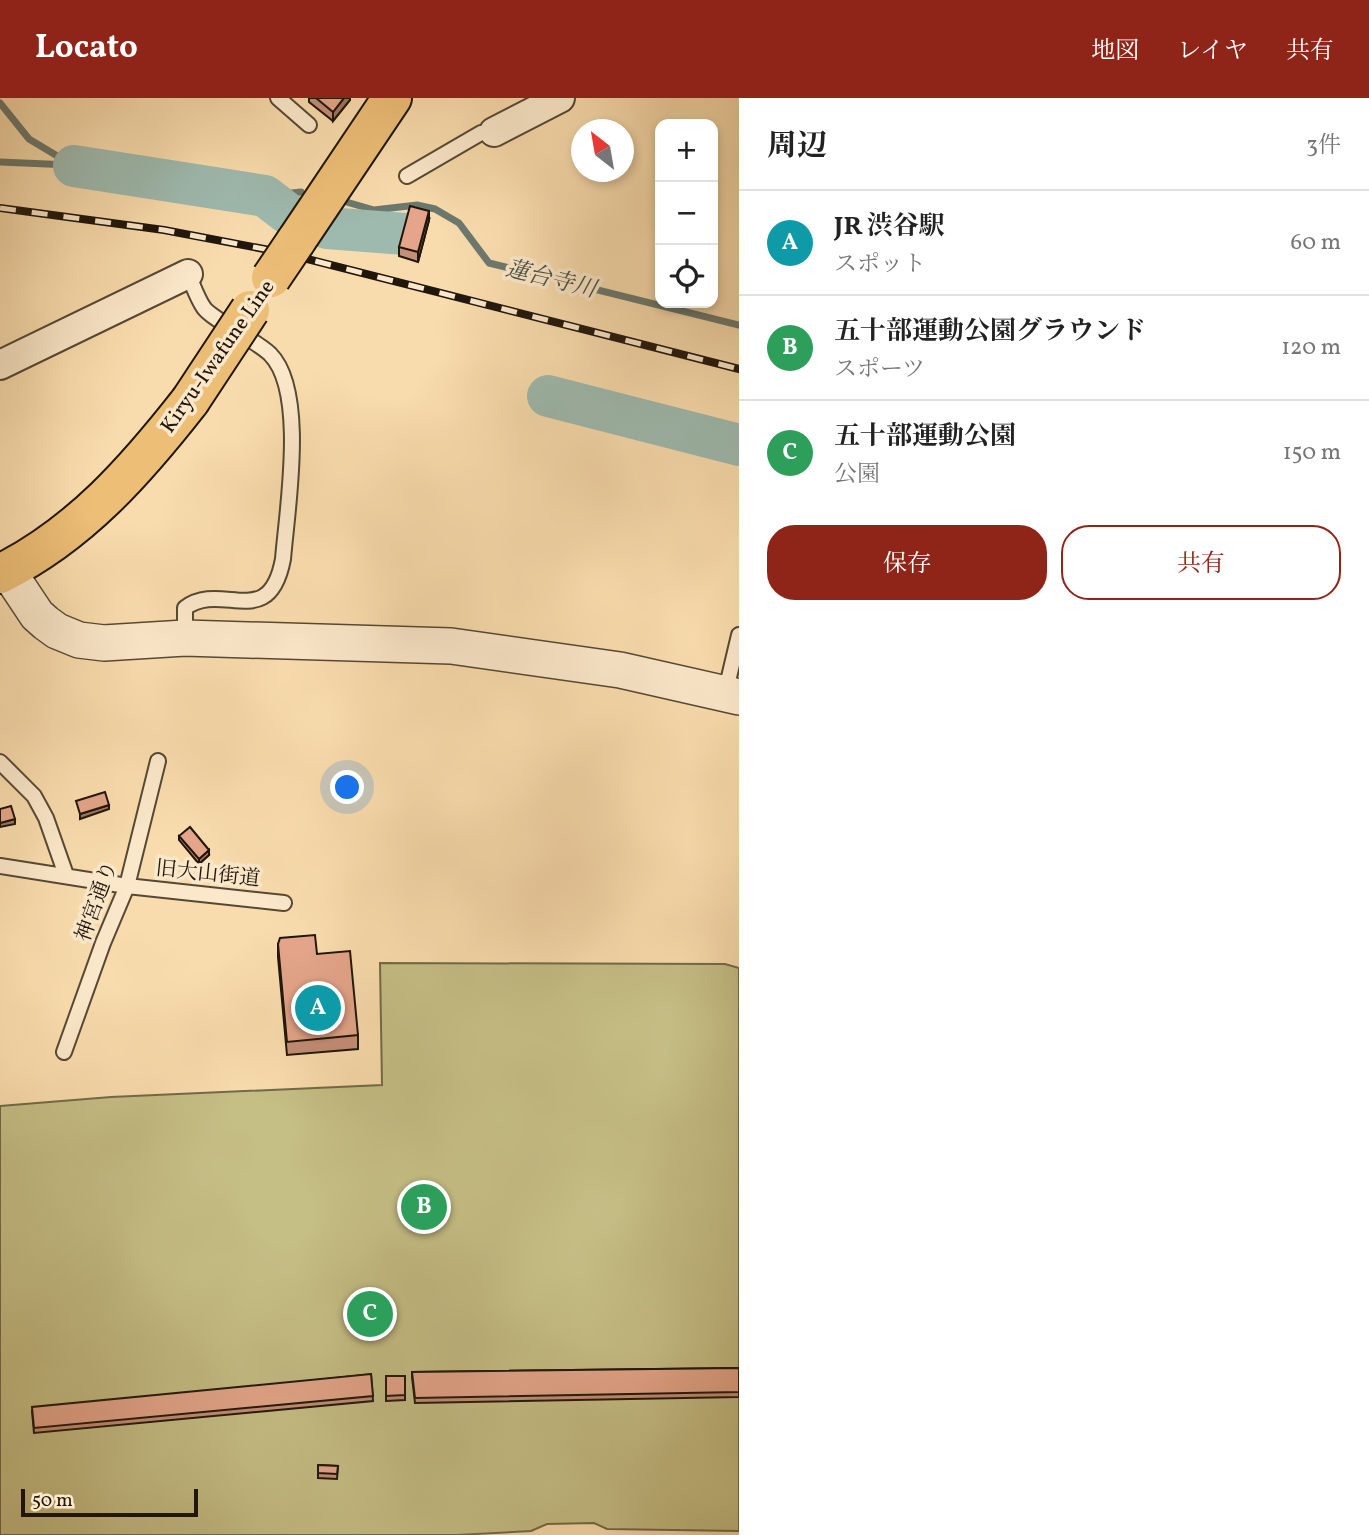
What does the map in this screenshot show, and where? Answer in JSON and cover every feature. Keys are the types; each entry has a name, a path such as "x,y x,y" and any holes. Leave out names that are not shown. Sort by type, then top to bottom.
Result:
{"main road":[{"name":"Kiryu-Iwafune Line","path":"4,572 66,534 99,505 131,473 190,401 392,98"}],"street":[{"path":"494,132 560,98"},
{"path":"0,365 188,274"},
{"path":"4,572 37,615 57,631 79,640 104,643 185,638 451,646 584,664 732,695"}],"lane":[{"path":"278,98 309,125"},
{"path":"407,176 481,133 494,132"},
{"path":"185,638 185,608 195,600 255,600 273,590 280,577 293,435 288,388 282,369 256,341 205,310 188,274"},
{"path":"732,695 739,635"},
{"name":"神宮通り","path":"64,1052 103,943 127,886 158,761"},
{"path":"0,762 34,796 46,818 66,875"},
{"name":"旧大山街道","path":"0,866 127,886 284,903"}],"shaded area":[{"path":"380,963 725,964 739,968 739,1531 607,1529 594,1523 547,1524 531,1531 457,1535 0,1535 0,1106 111,1097 382,1085"}],"building":[{"path":"316,98 344,98 333,112"},
{"path":"410,206 429,211 418,252 399,247"},
{"path":"105,792 109,805 80,814 76,801"},
{"path":"11,806 15,819 0,823 0,809"},
{"path":"190,827 209,850 199,859 179,836"},
{"path":"315,935 317,954 350,951 358,1035 287,1042 278,944 280,938"},
{"path":"739,1368 739,1392 415,1398 412,1372"},
{"path":"371,1374 373,1396 34,1428 32,1407"},
{"path":"386,1376 405,1376 405,1395 386,1396"},
{"path":"318,1465 338,1466 337,1474 318,1473"}],"waterway":[{"name":"蓮台寺川","path":"0,103 29,139 74,166"},
{"path":"0,162 70,165"},
{"name":"蓮台寺川","path":"74,166 265,196 287,213"},
{"name":"蓮台寺川","path":"265,196 301,192"},
{"name":"蓮台寺川","path":"343,201 374,210 417,205 435,209 459,223 489,263 739,325"},
{"name":"蓮台寺川","path":"327,228 405,234"},
{"path":"548,396 739,445"}],"railway":[{"path":"0,208 164,230 280,252 739,369"}],"place":[{"name":"JR 渋谷駅","path":"318,1008"},
{"name":"五十部運動公園グラウンド","path":"424,1207"},
{"name":"五十部運動公園","path":"370,1314"}]}
